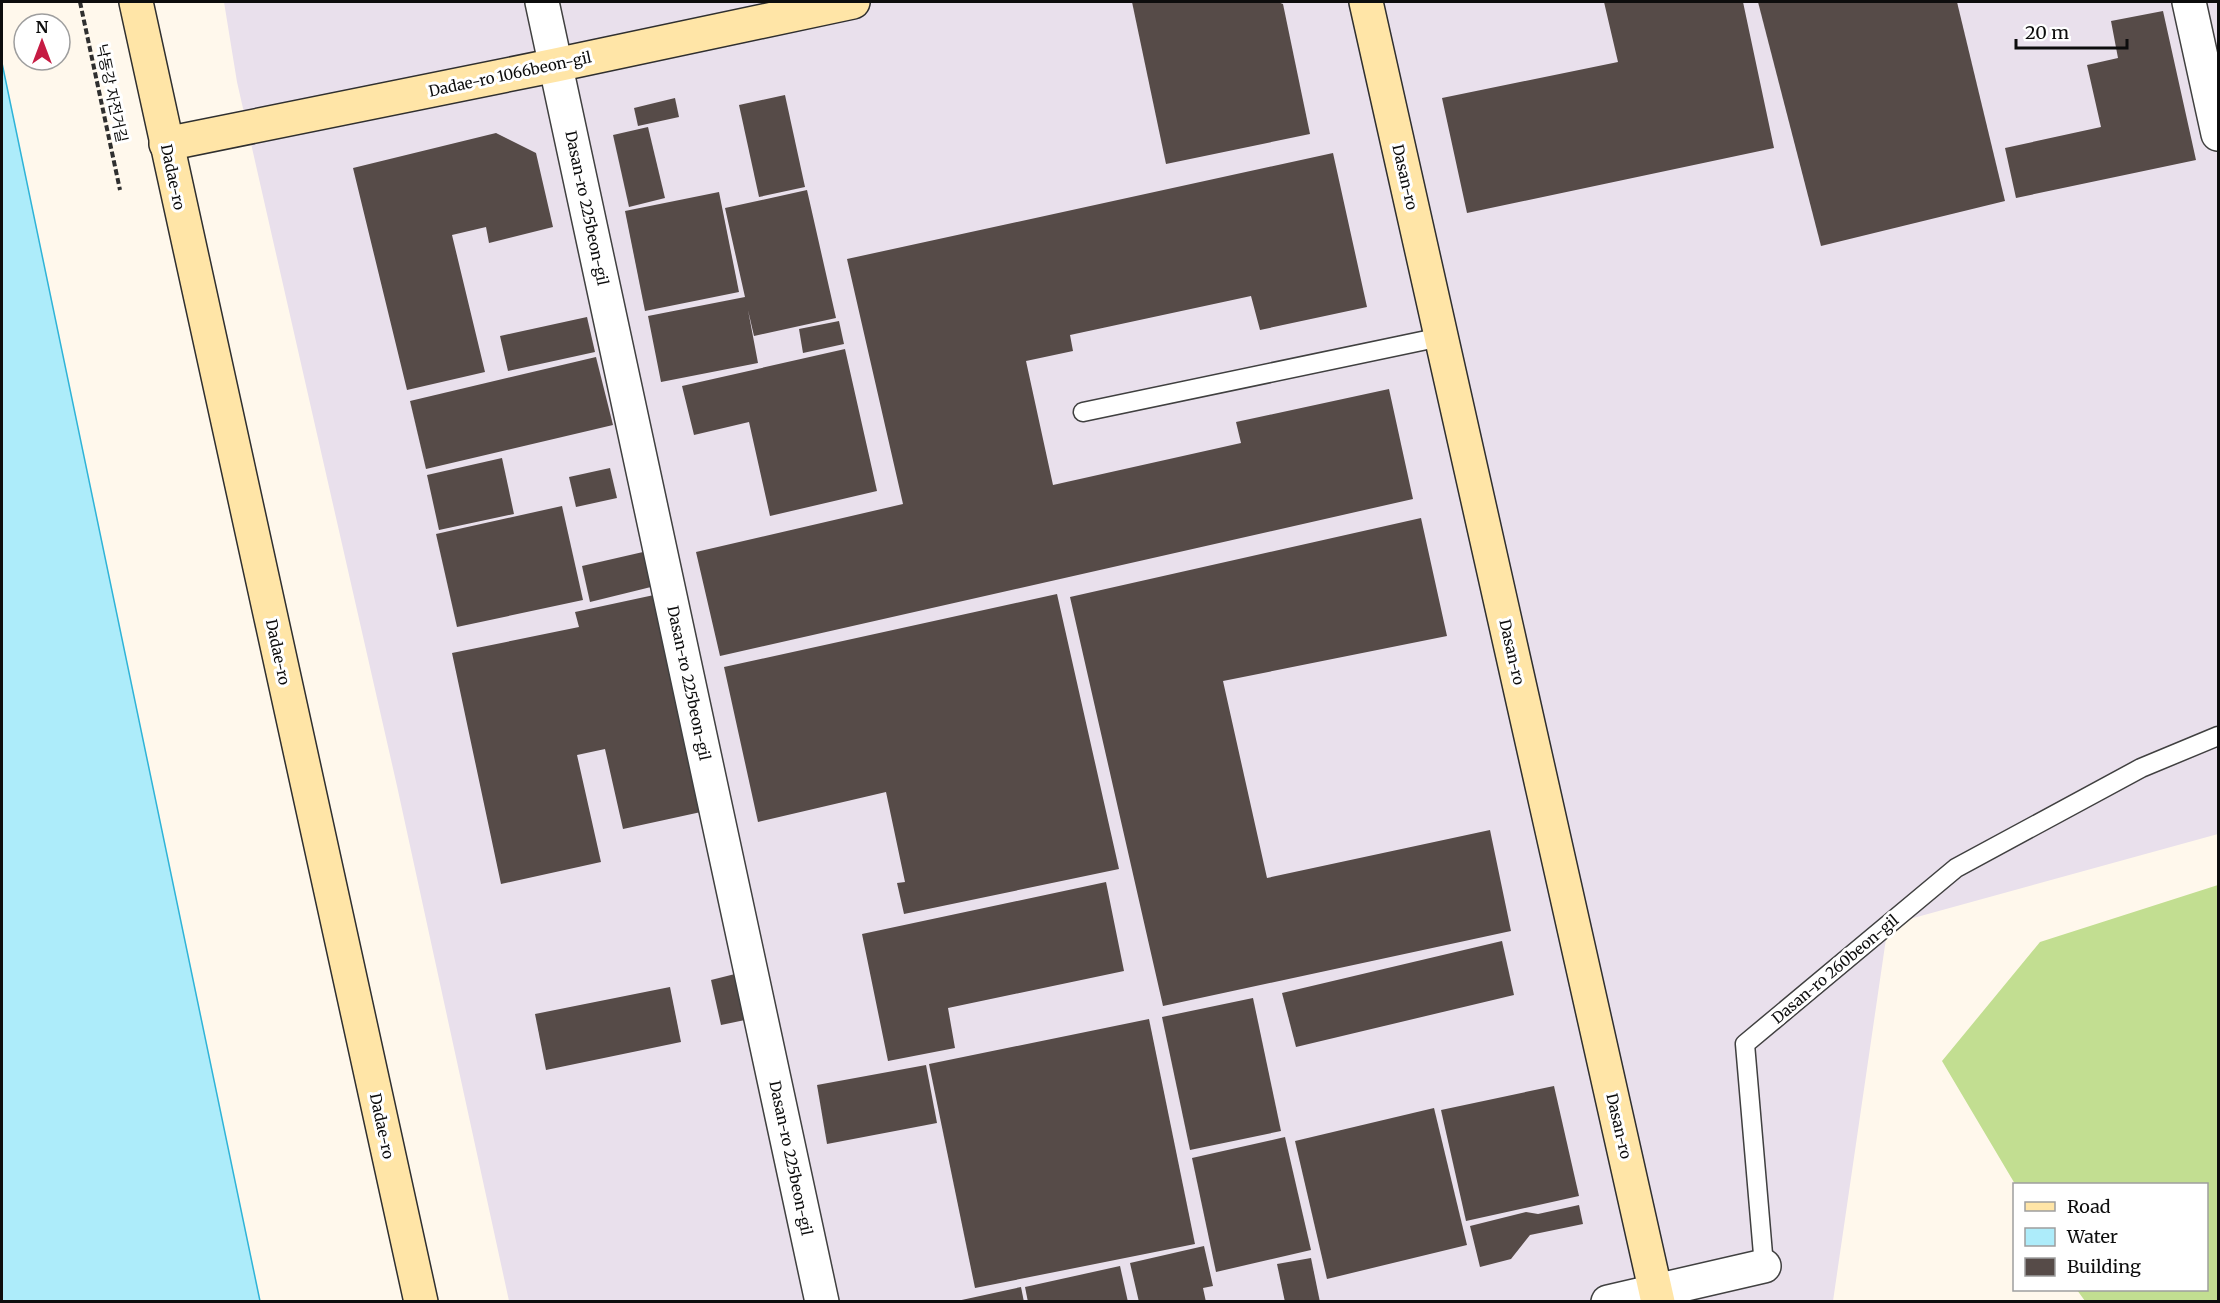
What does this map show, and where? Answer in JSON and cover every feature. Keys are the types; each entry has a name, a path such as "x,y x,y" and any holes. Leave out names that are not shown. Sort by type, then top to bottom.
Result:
{"street":[{"name":"Dadae-ro","path":"136,2 420,1302"},
{"name":"Dasan-ro 225beon-gil","path":"542,2 822,1302"},
{"name":"Dadae-ro 1066beon-gil","path":"166,144 852,2"},
{"name":"Dasan-ro","path":"1366,2 1657,1297"},
{"path":"2189,2 2218,134"},
{"name":"Dasan-ro 260beon-gil","path":"1608,1302 1657,1297 1764,1266"}],"lane":[{"path":"1083,412 1441,338"},
{"name":"Dasan-ro 260beon-gil","path":"1764,1266 1745,1044 1956,868 2141,768 2218,736"}],"path":[{"name":"낙동강 자전거길","path":"80,2 120,190"}],"shaded area":[{"path":"224,2 2218,2 2218,834 1888,925 1833,1301 509,1301 397,786 237,82"}],"green space":[{"path":"2218,885 2218,1301 2085,1301 2078,1291 2208,1291 2208,1183 2014,1183 1942,1061 2040,942"}],"water":[{"path":"2,63 260,1301 2,1301"}],"building":[{"path":"1132,2 1278,2 1283,4 1310,134 1166,164"},
{"path":"1604,2 1743,2 1774,148 1467,213 1442,98 1618,62"},
{"path":"1758,2 1957,2 2005,201 1821,246"},
{"path":"2163,11 2196,160 2016,198 2005,148 2101,127 2087,65 2118,58 2111,21"},
{"path":"785,95 805,187 759,197 739,105"},
{"path":"675,98 679,117 638,126 634,108"},
{"path":"648,127 665,198 629,207 613,135"},
{"path":"496,133 536,153 553,227 489,243 486,227 452,235 485,372 407,390 353,168"},
{"path":"1333,153 1367,307 1260,330 1251,296 1070,335 1073,351 1026,361 1053,485 1241,443 1236,422 1389,389 1413,499 720,656 696,552 903,504 847,259"},
{"path":"807,190 836,318 754,336 748,310 758,363 661,382 648,316 745,297 725,208"},
{"path":"719,192 739,292 645,311 625,211"},
{"path":"587,317 595,352 508,371 500,336"},
{"path":"839,321 844,344 803,353 799,329"},
{"path":"845,349 877,491 770,516 749,422 694,435 682,386"},
{"path":"596,357 613,425 426,469 410,401"},
{"path":"502,458 514,514 439,530 427,475"},
{"path":"610,468 617,498 576,507 569,477"},
{"path":"562,506 583,600 457,627 436,534"},
{"path":"1421,518 1447,636 1223,681 1267,878 1490,830 1511,931 1163,1006 1070,597"},
{"path":"643,552 651,587 590,602 582,566"},
{"path":"1057,594 1119,869 904,914 897,883 905,882 886,792 758,822 724,667"},
{"path":"654,595 701,812 623,829 605,749 577,755 601,862 501,884 452,653 579,627 575,612"},
{"path":"1106,882 1124,971 948,1008 955,1048 888,1061 862,934"},
{"path":"1502,941 1514,995 1296,1047 1282,993"},
{"path":"735,974 745,1020 721,1025 711,980"},
{"path":"670,987 681,1042 546,1070 535,1014"},
{"path":"1253,998 1281,1131 1190,1150 1162,1017"},
{"path":"1149,1019 1195,1244 975,1288 929,1064"},
{"path":"926,1065 937,1123 827,1144 817,1085"},
{"path":"1554,1086 1579,1196 1466,1221 1441,1110"},
{"path":"1434,1108 1467,1245 1327,1279 1295,1141"},
{"path":"1285,1137 1311,1250 1216,1272 1192,1158"},
{"path":"1579,1205 1583,1224 1530,1235 1511,1259 1480,1267 1470,1226 1526,1212 1538,1214"},
{"path":"1204,1246 1213,1286 1203,1288 1206,1302 1139,1302 1130,1263"},
{"path":"1311,1258 1320,1302 1285,1302 1277,1264"},
{"path":"1120,1266 1128,1302 1028,1302 1025,1287"},
{"path":"1021,1287 1024,1302 957,1302 957,1301"}]}
